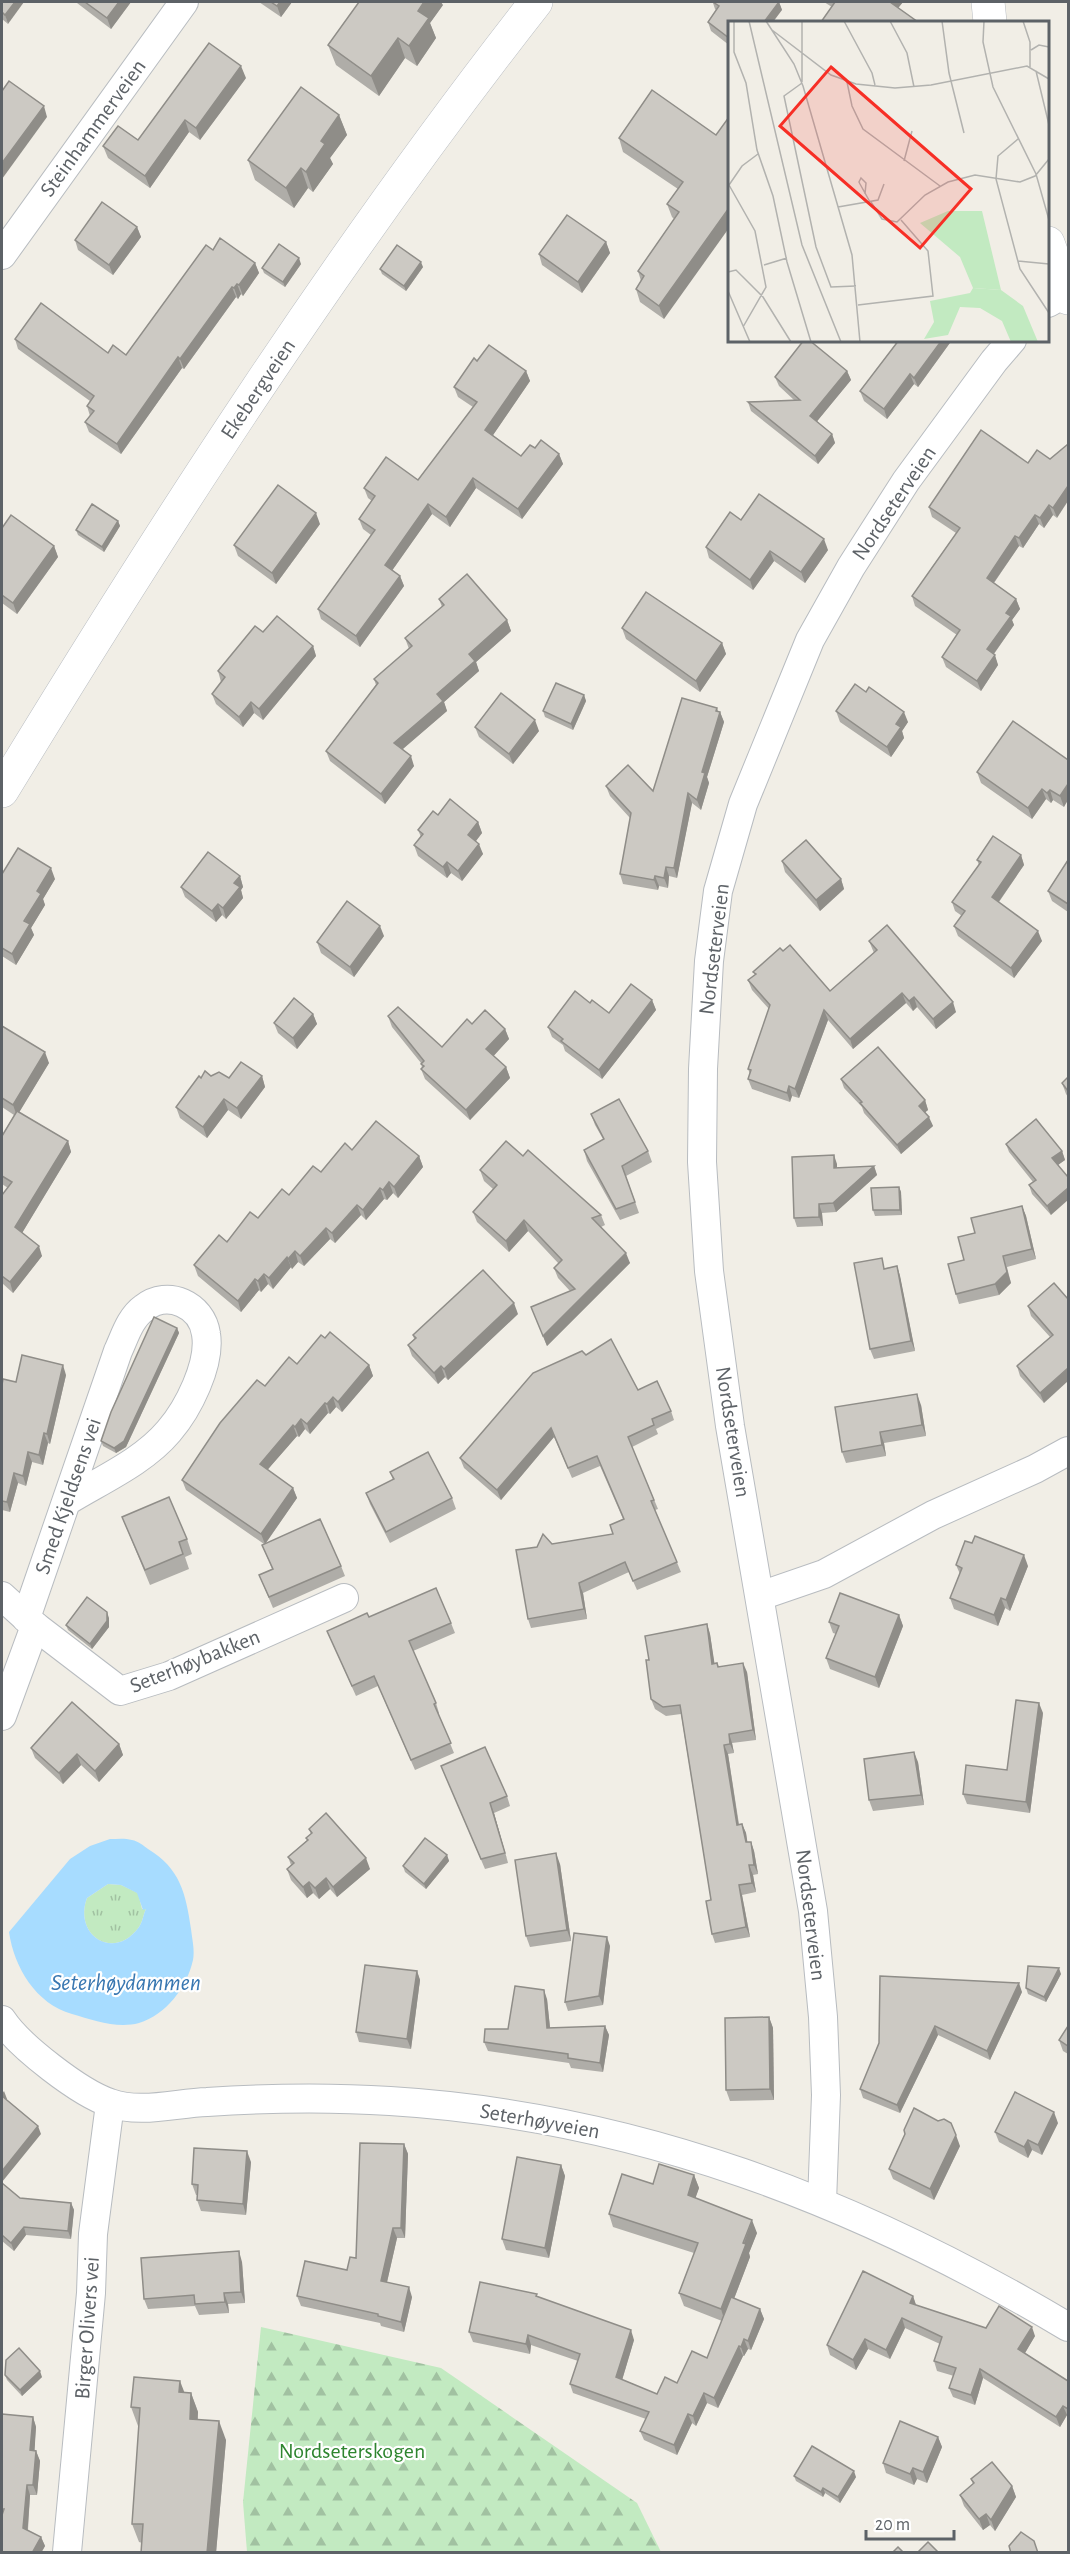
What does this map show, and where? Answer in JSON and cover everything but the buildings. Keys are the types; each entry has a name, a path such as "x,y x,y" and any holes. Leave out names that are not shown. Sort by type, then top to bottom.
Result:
{"main road":[{"name":"Ekebergveien","path":"2,792 139,568 240,414 406,176 536,2"},
{"path":"988,2 990,21"},
{"path":"1049,251 1061,298"}],"street":[{"name":"Steinhammerveien","path":"2,255 184,2"},
{"name":"Nordseterveien","path":"822,2202 826,2095 817,1944 730,1426 711,1293 702,1162 703,1069 709,961 718,891 743,804 810,640 851,567 906,481 1010,342"},
{"name":"Smed Kjeldsens vei","path":"30,1622 67,1501 131,1321 143,1308 158,1300 173,1299 190,1306 202,1320 207,1336 198,1385 187,1408 168,1433 144,1454 67,1501"},
{"path":"760,1596 824,1574 933,1515 1035,1469 1068,1451"},
{"name":"Seterhøybakken","path":"2,1596 30,1622 120,1691 169,1676 344,1598"},
{"path":"2,1716 30,1622"},
{"name":"Seterhøyveien","path":"2,2020 7,2028 32,2051 64,2076 110,2104 154,2107 204,2102 334,2099 391,2101 485,2110 586,2127 734,2168 877,2224 932,2251 1068,2327"},
{"name":"Birger Olivers vei","path":"67,2553 84,2370 93,2234 110,2104"}],"green space":[{"path":"108,1884 121,1885 138,1893 142,1909 146,1909 139,1927 129,1937 108,1943 98,1940 91,1933 84,1911 87,1898"},
{"name":"Nordseterskogen","path":"261,2327 441,2368 637,2503 661,2552 247,2552 243,2502"}],"water":[{"name":"Seterhøydammen","path":"110,1839 139,1842 168,1865 184,1893 194,1949 190,1970 174,1999 158,2014 139,2023 122,2025 105,2023 59,2009 38,1993 29,1982 12,1945 9,1932 70,1859 90,1846","holes":["108,1884 121,1885 137,1893 143,1910 146,1909 139,1927 129,1937 118,1942 108,1943 98,1940 86,1923 84,1911 87,1898"]}]}
